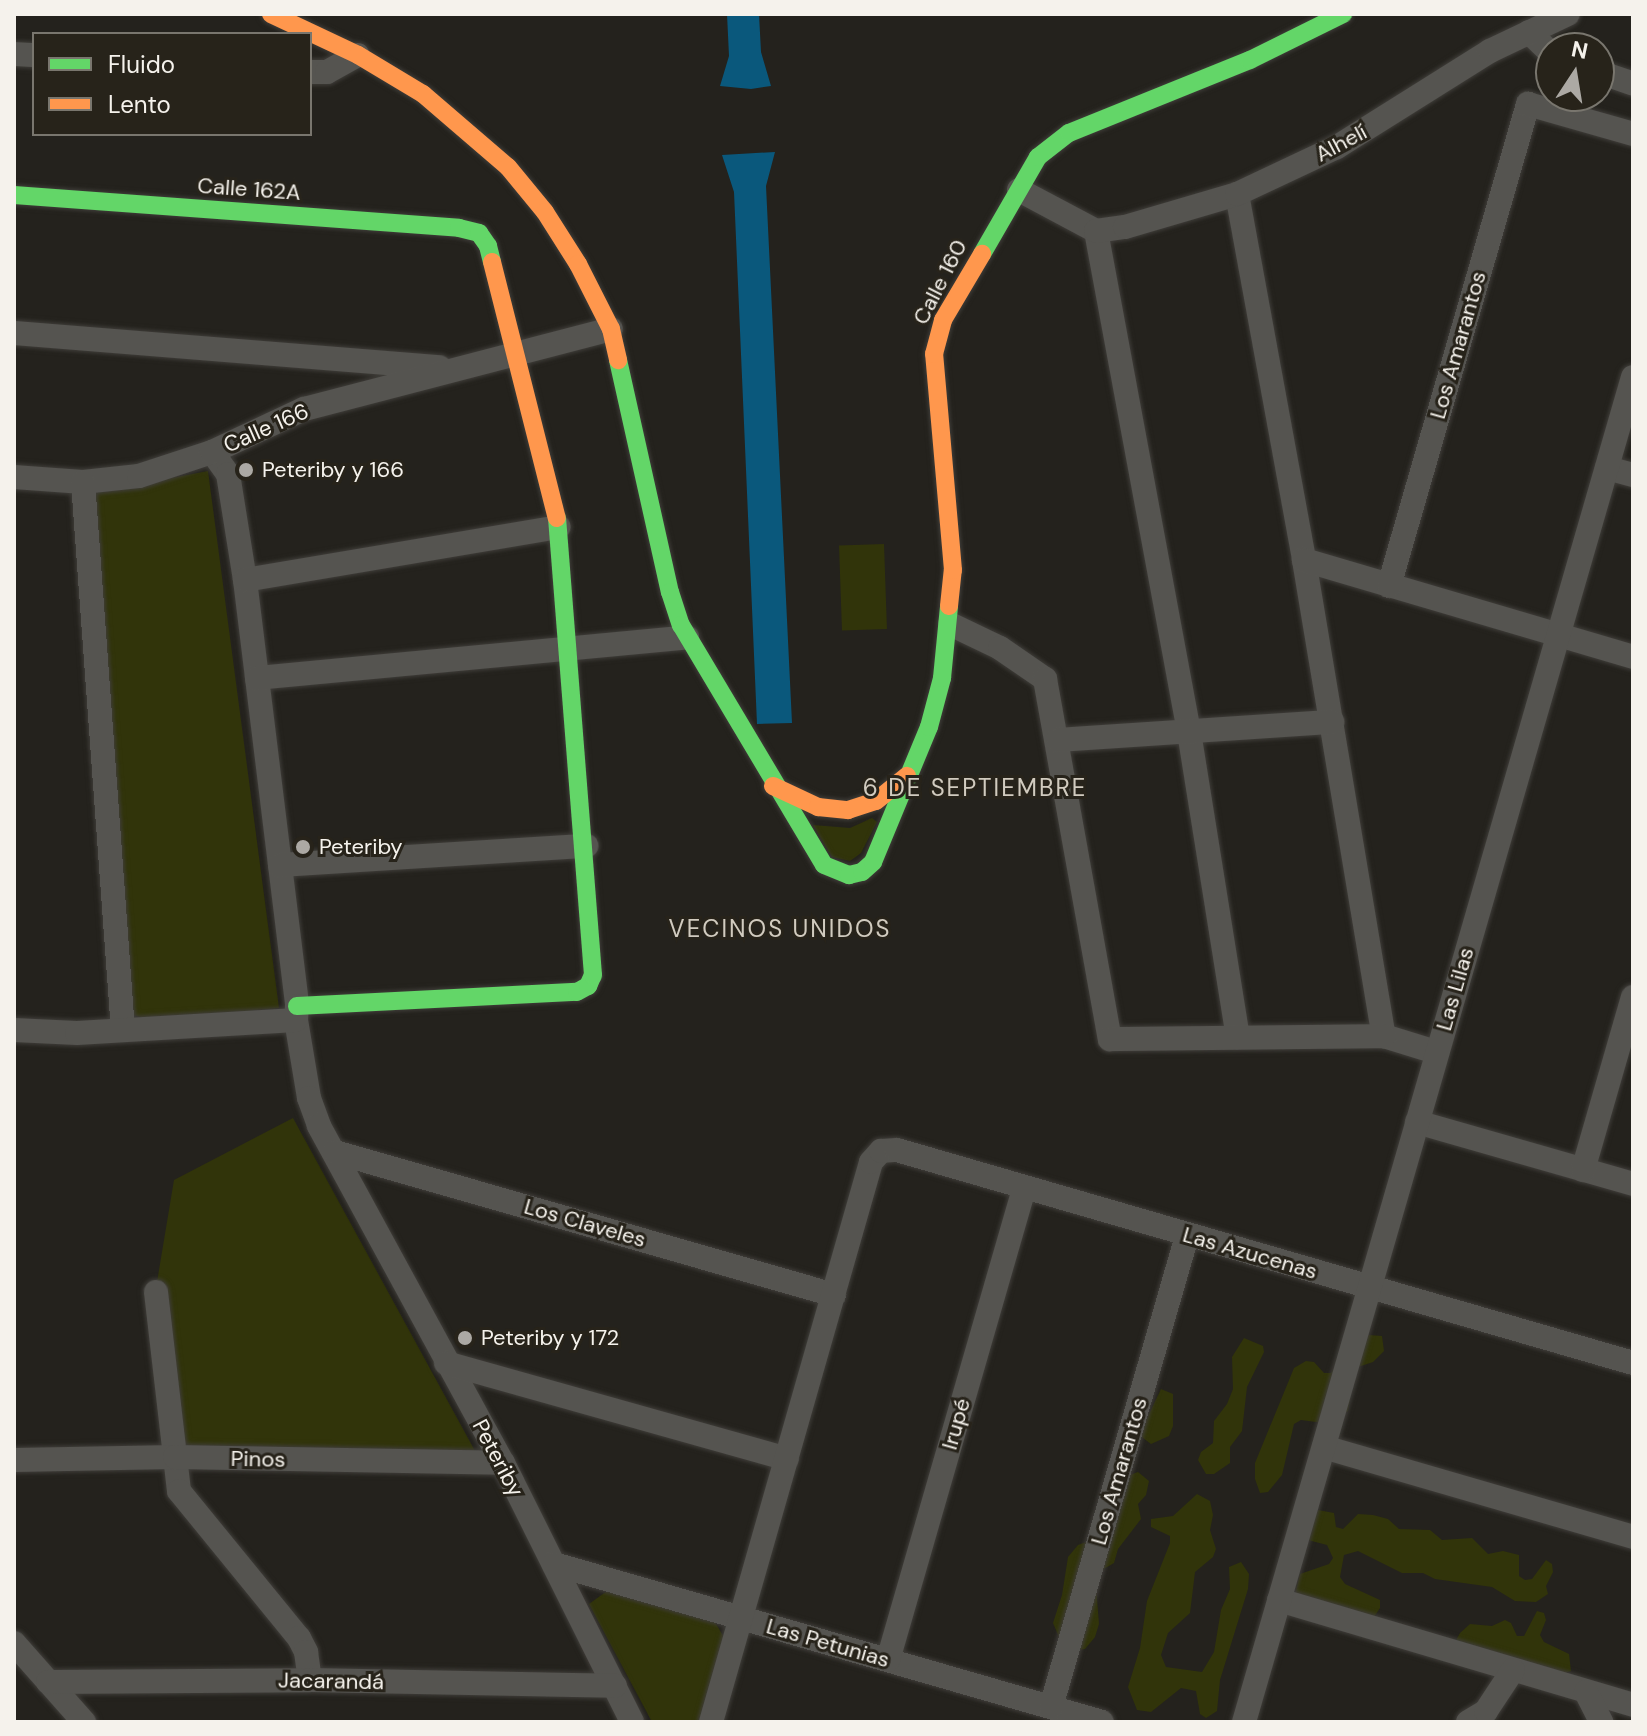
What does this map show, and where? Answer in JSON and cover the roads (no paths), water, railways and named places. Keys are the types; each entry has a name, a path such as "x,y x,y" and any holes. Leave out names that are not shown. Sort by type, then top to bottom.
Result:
{"main road":[{"name":"Calle 160","path":"271,14 309,32"},
{"name":"Calle 160","path":"312,33 358,55 423,94 508,167 545,212 578,264 611,329 670,592 687,637 773,786 824,865 849,875 862,872 873,862 910,775 929,727 950,624 953,570 949,498 934,354 943,320 1038,157 1069,133 1250,60 1343,14"},
{"name":"Calle 162A","path":"14,195 459,228 479,233 488,246 517,356"},
{"path":"297,1013 577,992 588,986 593,975 586,846 559,527 517,356"},
{"path":"773,786 818,807 848,810 876,801 910,775"}],"street":[{"name":"Alhelí","path":"1096,231 1125,227 1237,194 1337,147 1490,51 1568,14"},
{"path":"1529,32 1535,38"},
{"path":"312,72 327,72 358,55"},
{"name":"Los Amarantos","path":"1389,586 1528,104 1633,134"},
{"path":"1019,190 1096,231 1189,732 1238,1037"},
{"path":"1237,194 1304,560 1384,1036"},
{"name":"Calle 166","path":"14,477 83,482 139,476 212,452 304,409 517,356 611,329"},
{"path":"14,333 463,369"},
{"name":"Las Lilas","path":"1244,1722 1633,377"},
{"name":"Peteriby","path":"212,452 228,474 245,580 309,1098 319,1126 503,1463 632,1722"},
{"path":"1607,468 1633,475"},
{"path":"83,482 123,1030"},
{"path":"245,580 559,527"},
{"path":"1304,560 1633,657"},
{"path":"950,624 1000,648 1045,679 1110,1039 1384,1036 1436,1052"},
{"path":"257,678 687,637"},
{"path":"1058,740 1332,722"},
{"path":"280,865 586,846"},
{"path":"1583,1170 1633,997"},
{"path":"14,1030 77,1033 297,1013"},
{"path":"1417,1122 1633,1184"},
{"name":"Las Azucenas","path":"834,1295 871,1162 881,1151 897,1150 1633,1363"},
{"name":"Los Claveles","path":"335,1152 834,1295"},
{"name":"Irupé","path":"888,1660 1024,1188"},
{"name":"Los Amarantos","path":"1051,1707 1187,1235"},
{"path":"156,1292 179,1491 299,1638 306,1652 310,1680"},
{"path":"711,1722 834,1295"},
{"path":"446,1363 787,1459"},
{"path":"1324,1447 1633,1537"},
{"name":"Pinos","path":"14,1460 175,1457 503,1463"},
{"name":"Las Petunias","path":"554,1564 1102,1722"},
{"path":"1279,1600 1633,1705"},
{"path":"14,1643 48,1682 73,1718"},
{"path":"1468,1722 1486,1711 1513,1670"},
{"name":"Jacarandá","path":"48,1682 310,1680 615,1686"},
{"path":"1586,1692 1601,1722"}],"water":[{"path":"727,14 759,14 761,52 771,86 751,89 720,86 729,56"},
{"path":"775,152 766,186 792,723 757,724 734,192 722,155"}],"place":[{"name":"Peteriby y 166","path":"246,470"},
{"name":"Peteriby","path":"303,847"},
{"name":"Peteriby y 172","path":"465,1338"}],"district":[{"name":"6 DE SEPTIEMBRE","path":"975,788"},
{"name":"VECINOS UNIDOS","path":"780,929"}]}
